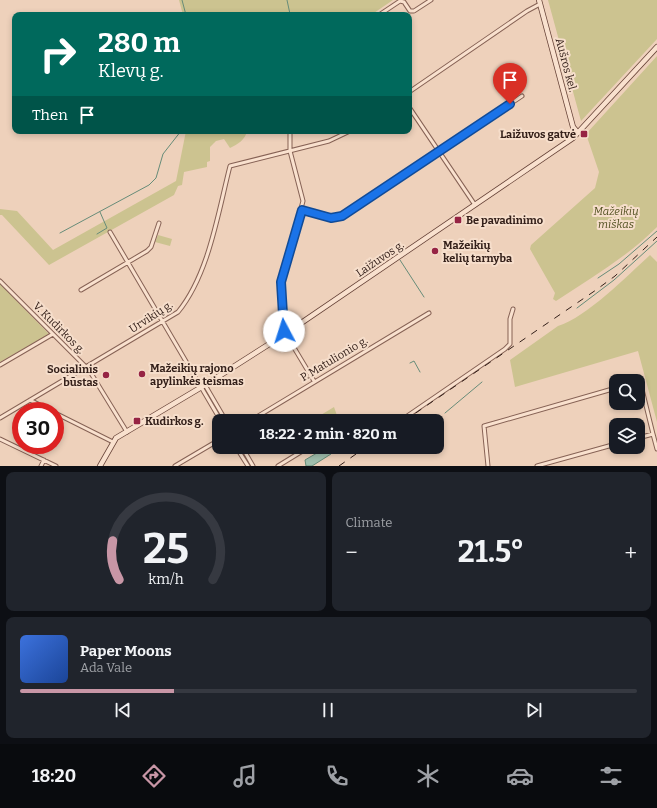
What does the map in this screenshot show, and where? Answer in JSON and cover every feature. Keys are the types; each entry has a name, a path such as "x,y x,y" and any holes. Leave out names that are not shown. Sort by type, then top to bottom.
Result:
{"main road":[{"name":"Aušros kel.","path":"540,2 573,127 578,133"},
{"name":"Laižuvos g.","path":"100,466 113,442 127,432 203,387 285,334 476,205 578,133 657,48"}],"street":[{"path":"384,12 400,1 404,2 410,11 414,11 431,0"},
{"path":"412,90 540,2"},
{"path":"302,210 337,218 522,96"},
{"path":"412,111 476,205"},
{"path":"290,134 290,151 303,200 302,210 281,282 285,334 314,381"},
{"path":"290,151 330,140 343,134"},
{"name":"Urvikių g.","path":"0,418 162,322 182,307 200,277 230,166 290,151"},
{"path":"81,290 129,263 151,247 159,223"},
{"path":"110,232 162,322 221,414"},
{"name":"V. Kudirkos g.","path":"0,281 86,367 127,432"},
{"path":"410,414 505,349 510,344 510,319 513,309"},
{"name":"P. Matulionio g.","path":"261,414 429,313"},
{"path":"0,365 53,334"},
{"path":"203,387 217,414"},
{"path":"488,466 485,449 484,426 609,390"},
{"path":"30,400 34,402"},
{"path":"645,402 657,449"},
{"path":"64,418 113,442"},
{"path":"645,436 653,434"},
{"path":"0,439 56,466"},
{"path":"175,466 212,444"},
{"path":"537,466 609,446"},
{"path":"240,454 248,466"},
{"path":"246,454 253,466"},
{"path":"278,466 298,454"},
{"path":"41,466 44,460"}],"green space":[{"path":"179,0 393,0 375,12 182,12"},
{"path":"548,0 657,0 657,39 581,121"},
{"name":"Mažeikių miškas","path":"657,56 657,227 621,258 556,301 553,299 555,293 530,249 531,245 595,188 599,172 586,134"},
{"path":"185,134 246,134 243,139 230,148 224,139 216,141 210,147 210,161 207,162 207,167 184,172 182,185 178,186 174,195 49,265 2,215 0,215 0,209 17,211 53,250 176,181"},
{"path":"158,235 172,239 170,246 155,242"},
{"name":"Mažeikių miškas","path":"650,255 657,262 657,422 638,351 515,387 510,360 558,326 581,314 594,305"},
{"path":"0,284 49,334 0,362"},
{"path":"334,407 336,414 322,414"}],"shaded area":[{"path":"315,454 331,454 312,466 306,466 305,460"}],"waterway":[{"path":"182,0 185,12"},
{"path":"287,0 290,12"},
{"path":"60,233 149,185 156,178 163,154 179,134"},
{"path":"97,234 107,228 100,212"},
{"path":"598,278 619,264 657,231"},
{"path":"577,308 614,280 657,241"},
{"path":"400,260 424,297"},
{"path":"410,363 414,361 420,372"},
{"path":"445,413 482,382"}],"railway":[{"path":"414,414 596,290 615,276 657,237"},
{"path":"339,466 356,454"}],"place":[{"name":"Laižuvos gatvė","path":"584,134"},
{"name":"Be pavadinimo","path":"458,220"},
{"name":"Mažeikių kelių tarnyba","path":"435,251"},
{"name":"Mažeikių rajono apylinkės teismas","path":"142,374"},
{"name":"Socialinis būstas","path":"106,375"},
{"name":"Kudirkos g.","path":"137,421"}],"route":[{"path":"284,331 280,289 281,282 302,210 331,218 342,216 510,104"}]}
